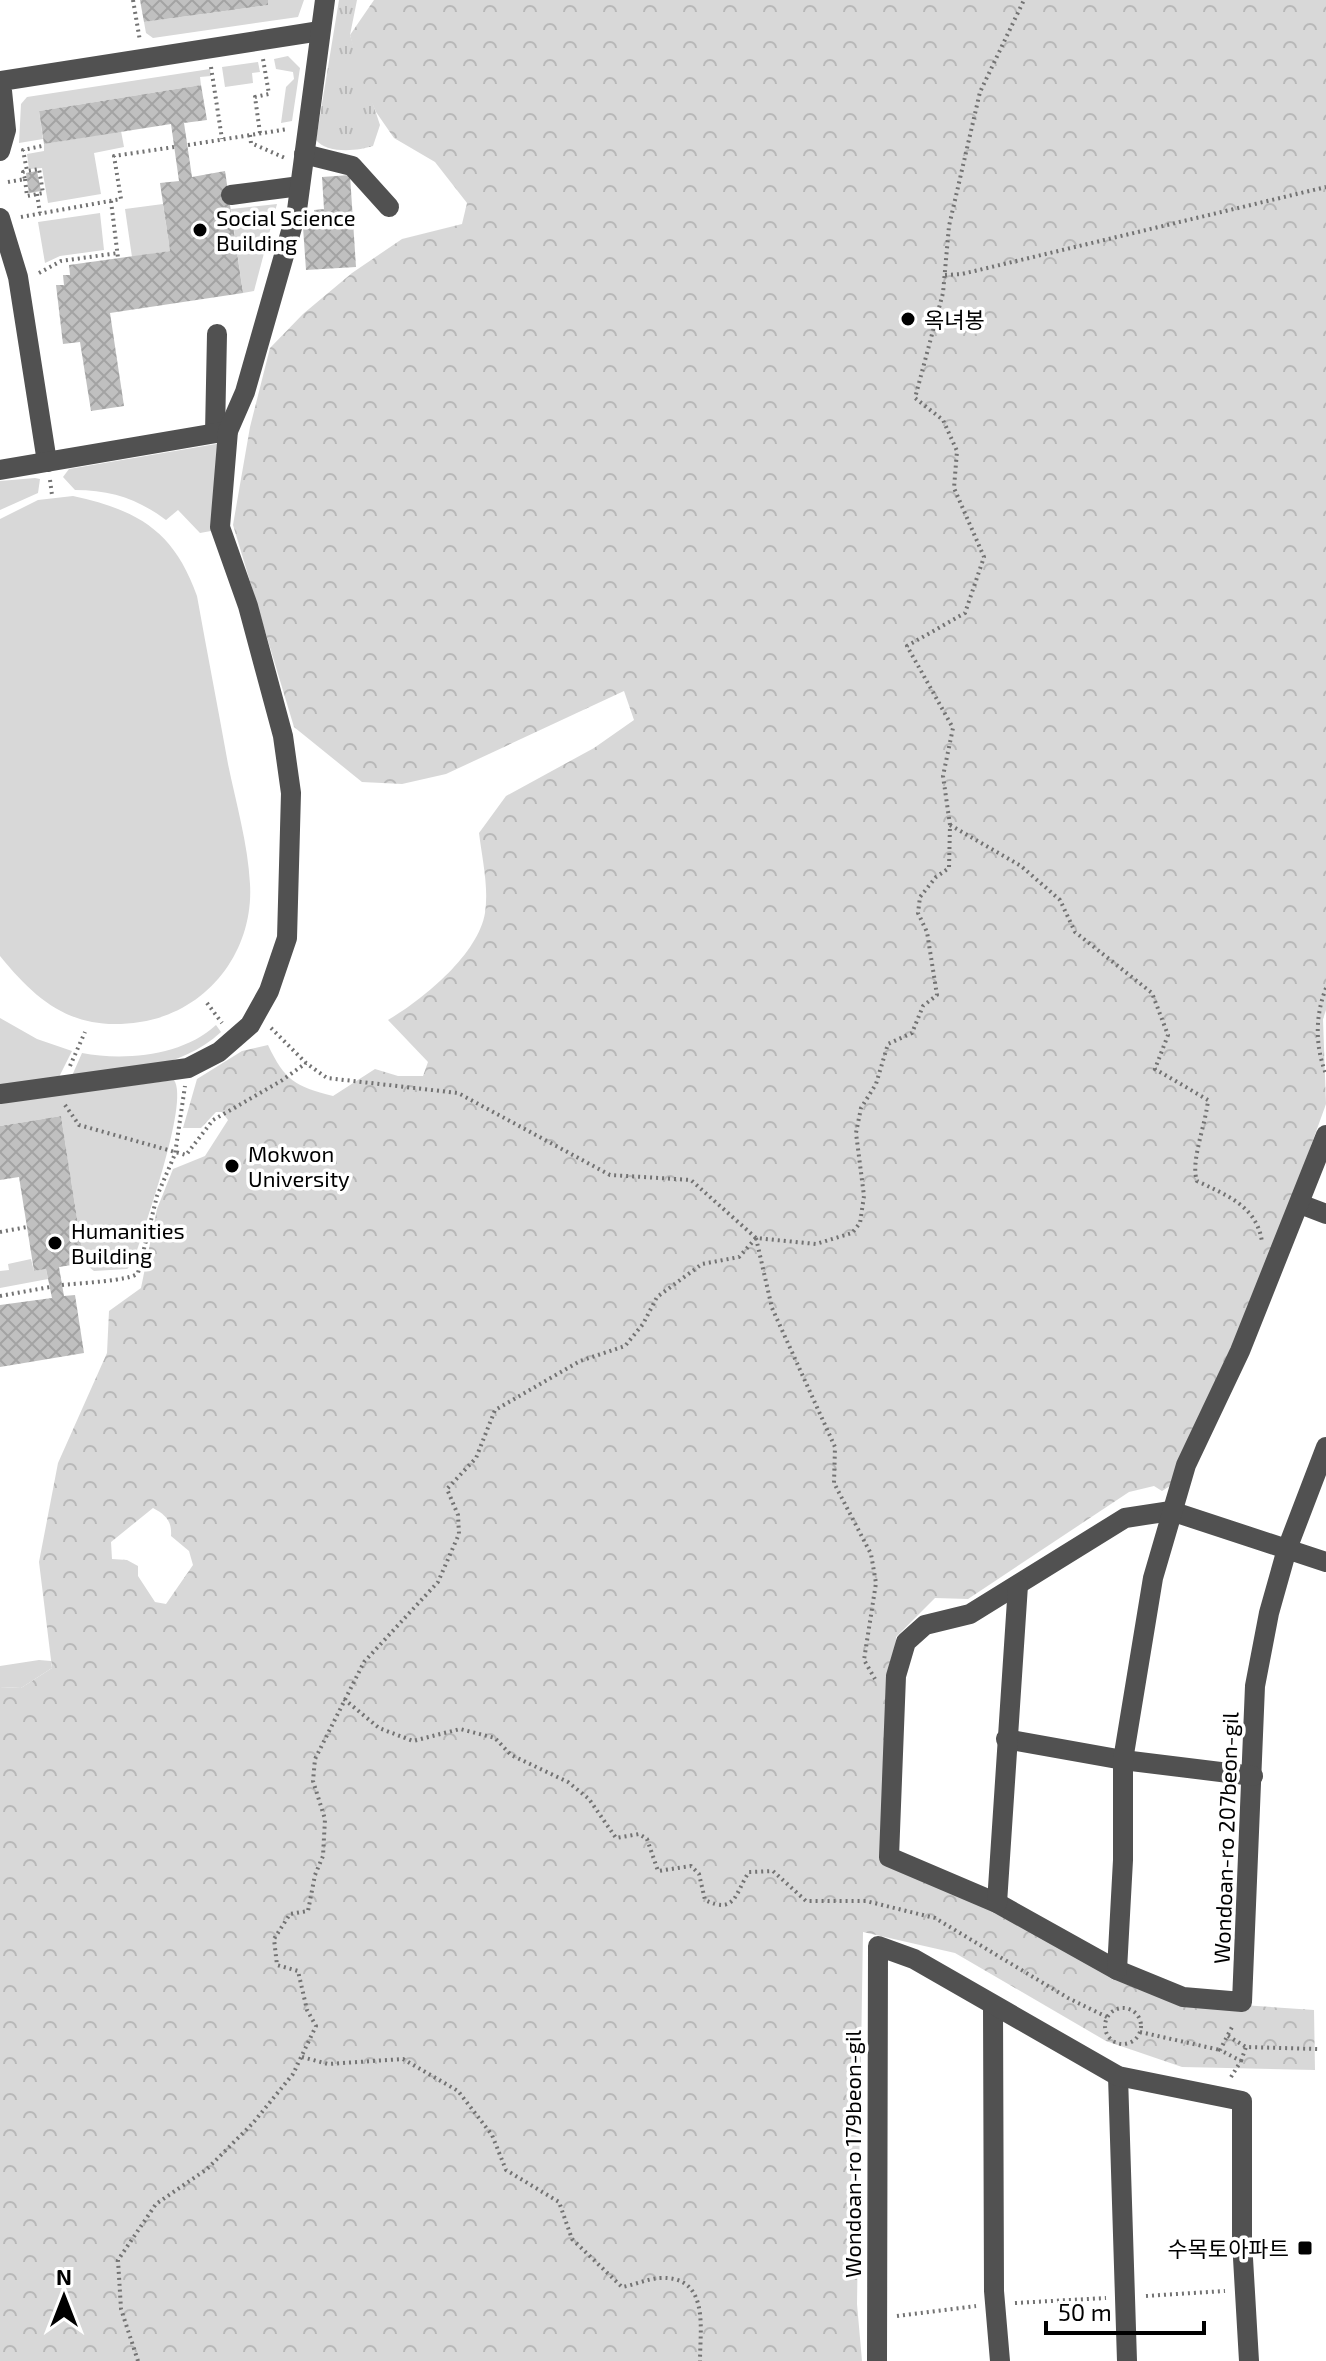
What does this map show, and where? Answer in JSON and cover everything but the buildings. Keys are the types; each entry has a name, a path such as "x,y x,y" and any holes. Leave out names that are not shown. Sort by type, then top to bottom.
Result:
{"street":[{"path":"0,470 221,432 245,392 297,210 300,186 297,157 325,0"},
{"path":"0,151 6,130 1,81 320,31"},
{"path":"297,157 352,166 389,207"},
{"path":"231,195 300,186"},
{"path":"9,218 47,462"},
{"path":"0,1094 188,1068 219,1052 250,1025 269,991 287,938 291,886 291,793 283,736 252,620 220,527 221,432 217,334"},
{"path":"1117,1970 1123,1860 1123,1760 1142,1627 1171,1511 1186,1465 1240,1351 1326,1135"},
{"path":"1300,1204 1326,1214"},
{"name":"Wondoan-ro 207beon-gil","path":"1326,1447 1287,1549 1269,1613 1255,1686 1242,2002 1183,1997 1117,1970 997,1903 889,1857 896,1676 906,1642 925,1625 970,1614 1125,1518 1171,1511 1287,1549 1326,1562"},
{"path":"997,1903 1018,1585"},
{"path":"1006,1739 1123,1760 1253,1776"},
{"name":"Wondoan-ro 179beon-gil","path":"877,2361 878,1946 914,1959 993,2006"},
{"path":"1000,2361 994,2291 993,2006 1118,2076 1242,2101 1242,2241 1249,2361"},
{"path":"1118,2076 1127,2361"}],"path":[{"path":"133,0 140,44"},
{"path":"756,1238 816,1244 852,1233 860,1223 864,1196 856,1133 861,1108 876,1084 888,1044 912,1033 923,1006 937,995 927,932 918,913 920,897 936,877 949,868 950,825 943,776 953,728 907,646 965,613 984,557 954,488 957,451 943,420 915,398 945,275 949,226 980,92 1024,0"},
{"path":"260,133 255,97 269,94 263,56"},
{"path":"211,64 222,139"},
{"path":"188,145 295,128"},
{"path":"250,135 251,143 297,157"},
{"path":"27,171 23,150 42,146"},
{"path":"9,218 121,199 114,156 174,147"},
{"path":"39,169 43,193 27,196 25,179 23,172 39,169"},
{"path":"8,182 25,179"},
{"path":"945,275 1326,187"},
{"path":"37,194 40,213"},
{"path":"39,273 61,261 118,255 111,201"},
{"path":"950,825 1021,866 1060,900 1075,932 1152,993 1168,1035 1155,1069 1208,1100 1206,1125 1193,1170 1197,1181 1240,1201 1261,1234 1263,1247"},
{"path":"1326,988 1318,1017 1319,1055 1326,1074"},
{"path":"207,1003 220,1022"},
{"path":"265,1022 306,1063 327,1078 458,1093 610,1175 691,1180 756,1238 772,1308 835,1447 834,1483 871,1554 876,1583 864,1660 885,1696 894,1704"},
{"path":"76,1052 85,1032"},
{"path":"65,1104 79,1125 186,1155 213,1120 306,1063"},
{"path":"62,1285 135,1278 157,1196 175,1154 188,1068"},
{"path":"0,1232 27,1227"},
{"path":"138,2361 121,2309 118,2260 156,2204 207,2169 253,2123 293,2074 316,2026 307,2010 298,1971 277,1965 274,1939 290,1914 308,1911 315,1875 323,1856 325,1819 313,1781 315,1759 364,1662 438,1582 459,1534 458,1515 447,1489 476,1458 495,1410 580,1361 625,1346 643,1324 657,1297 702,1264 739,1257 756,1238"},
{"path":"0,1296 50,1287"},
{"path":"344,1699 379,1728 413,1741 460,1729 495,1738 511,1755 568,1782 589,1799 616,1838 639,1834 647,1839 658,1871 691,1866 699,1874 705,1900 726,1905 733,1900 749,1872 773,1871 806,1901 866,1901 935,1918 1068,1998 1107,2017"},
{"path":"1107,2017 1124,2008 1129,1997"},
{"path":"1124,2008 1137,2015 1140,2032"},
{"path":"1107,2017 1107,2034 1115,2042 1132,2041 1140,2032"},
{"path":"1220,2050 1232,2027"},
{"path":"1140,2032 1220,2050 1241,2061"},
{"path":"1228,2036 1246,2047 1318,2049"},
{"path":"1231,2077 1246,2047"},
{"path":"302,2056 328,2064 403,2059 458,2091 492,2135 506,2170 559,2202 572,2239 610,2278 622,2287 661,2278 690,2288 700,2301 700,2361"},
{"path":"1131,2297 1231,2290"},
{"path":"1005,2303 1106,2298"},
{"path":"887,2317 981,2306"}],"green space":[{"path":"268,0 304,0 298,17 153,38 146,33 144,22 268,5"},
{"path":"339,0 357,0 350,35 380,125 373,146 359,149 327,148 316,140"},
{"path":"374,0 1326,0 1326,1010 1323,1019 1326,1104 1243,1334 1178,1481 1162,1491 1154,1486 1129,1492 968,1599 935,1598 896,1637 889,1861 1183,2001 1314,2010 1315,2070 1182,2067 1106,2041 955,1953 863,1932 857,2304 862,2361 0,2361 0,1687 21,1688 52,1668 39,1562 58,1463 107,1353 109,1311 141,1288 157,1209 173,1169 205,1156 228,1120 222,1112 216,1112 201,1128 183,1128 197,1079 242,1051 268,1045 280,1067 293,1080 309,1089 333,1096 375,1069 398,1076 423,1076 428,1062 388,1020 417,1001 447,975 472,945 480,929 486,893 479,833 506,796 594,748 634,720 624,691 446,774 402,784 362,782 294,727 233,525 250,427 270,348 303,314 352,273 402,239 462,224 467,203 435,162 394,138 376,112 362,80 350,35","holes":["153,1508 165,1516 171,1536 189,1551 193,1565 166,1604 155,1602 138,1576 138,1566 127,1560 112,1559 111,1542"]},
{"path":"288,56 300,68 292,121 281,123 286,87 294,79 293,72 276,69 274,59"},
{"path":"258,62 260,72 252,73 253,83 225,87 222,67"},
{"path":"210,69 211,76 200,77 201,85 39,111 43,139 19,143 21,104 27,97"},
{"path":"121,131 124,147 94,153 101,194 48,203 42,168 29,169 27,154 44,151 44,144"},
{"path":"163,204 170,251 132,257 125,209"},
{"path":"277,204 254,291 243,293 231,209"},
{"path":"100,213 104,250 60,256 45,263 38,222"},
{"path":"222,443 211,531 200,533 178,510 166,520 124,497 75,490 63,477 69,469"},
{"path":"40,479 38,493 0,510 0,481"},
{"path":"73,496 117,508 151,527 165,539 188,574 197,596 249,869 249,909 244,932 222,974 206,992 186,1006 140,1022 96,1023 60,1011 29,988 0,956 0,519 38,500"},
{"path":"0,1018 37,1039 72,1051 57,1081 0,1089"},
{"path":"216,1025 221,1032 205,1045 169,1061 71,1078 82,1053 116,1056 152,1054 187,1044"},
{"path":"174,1080 176,1114 133,1264 127,1269 94,1271 84,1263 61,1116 0,1126 0,1102"},
{"path":"31,1259 34,1271 46,1269 48,1279 0,1288 0,1271 9,1270 8,1264"},
{"path":"51,1661 52,1668 21,1688 0,1687 0,1666"}],"place":[{"name":"Social Science Building","path":"200,230"},
{"name":"옥녀봉","path":"908,319"},
{"name":"Mokwon University","path":"232,1166"},
{"name":"Humanities Building","path":"55,1243"},
{"name":"수목토아파트","path":"1305,2248"}]}
